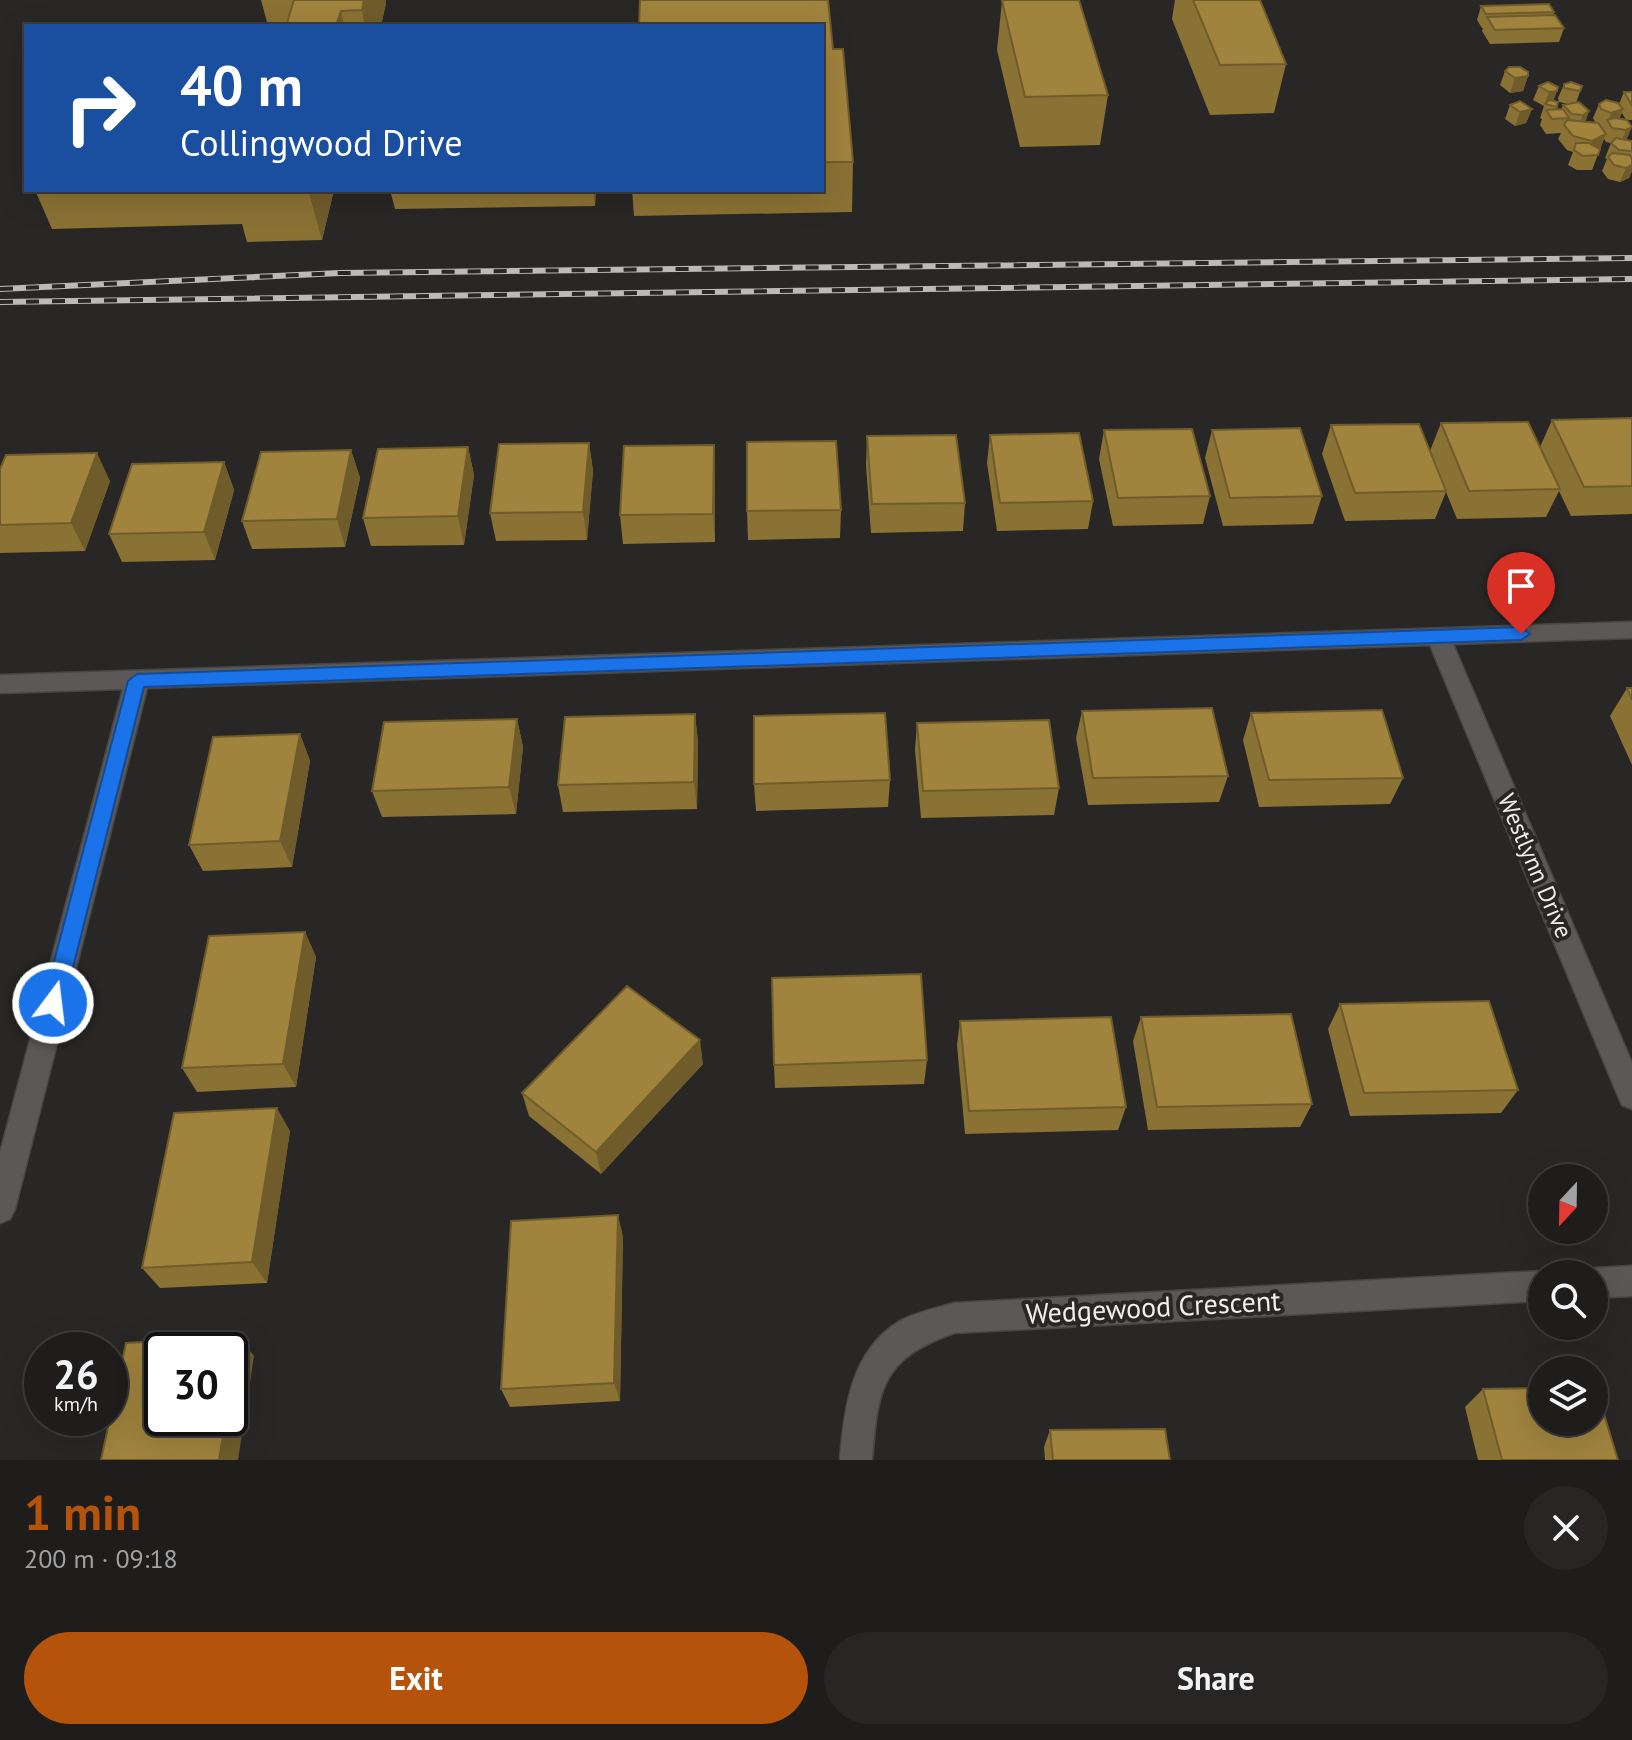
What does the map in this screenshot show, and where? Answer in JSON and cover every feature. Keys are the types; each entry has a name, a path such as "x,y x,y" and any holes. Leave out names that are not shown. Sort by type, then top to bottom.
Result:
{"street":[{"path":"0,684 1632,630"},
{"name":"Westlynn Drive","path":"1438,636 1632,1096"},
{"path":"0,1209 137,681"},
{"path":"1608,1282 1632,1281"},
{"name":"Wedgewood Crescent","path":"856,1460 860,1410 876,1364 910,1333 954,1318 1528,1287"}],"building":[{"path":"294,0 364,0 362,10 341,11 337,24 287,24"},
{"path":"640,0 828,0 833,49 843,49 853,162 824,162 824,24 639,24"},
{"path":"1079,0 1108,95 1025,97 1002,1"},
{"path":"1193,0 1260,0 1286,64 1220,65"},
{"path":"1549,4 1554,12 1486,14 1481,6"},
{"path":"1555,15 1564,28 1495,30 1487,17"},
{"path":"1509,67 1520,67 1528,72 1528,76 1515,78 1505,71"},
{"path":"1548,82 1558,87 1557,91 1549,92 1539,86"},
{"path":"1571,82 1582,86 1580,91 1564,88 1564,84"},
{"path":"1624,92 1632,92 1632,105"},
{"path":"1549,100 1558,102 1557,107 1545,104"},
{"path":"1606,100 1618,103 1623,109 1611,113 1601,109 1599,104"},
{"path":"1520,101 1532,109 1520,112 1510,105"},
{"path":"1579,102 1589,111 1583,115 1572,114 1563,105"},
{"path":"1563,109 1569,118 1552,119 1546,110"},
{"path":"1567,120 1598,123 1606,134 1592,141 1573,136 1564,125"},
{"path":"1607,120 1627,120 1632,127 1626,130 1612,128"},
{"path":"1616,138 1632,141 1632,151 1619,150 1611,143"},
{"path":"1576,143 1589,143 1600,149 1598,155 1583,156 1574,150"},
{"path":"1612,153 1630,155 1632,165 1626,168 1614,165 1608,157"},
{"path":"1632,418 1632,486 1584,487 1552,420"},
{"path":"1528,422 1560,489 1469,491 1441,423"},
{"path":"1419,424 1446,491 1355,493 1331,425"},
{"path":"1300,428 1322,496 1230,498 1212,430"},
{"path":"1192,429 1210,496 1118,498 1104,430"},
{"path":"1079,433 1093,501 1000,503 990,435"},
{"path":"956,435 965,503 872,504 867,436"},
{"path":"836,441 841,510 747,511 747,442"},
{"path":"589,443 583,512 490,513 499,444"},
{"path":"714,445 713,514 620,515 624,446"},
{"path":"468,447 458,516 363,518 378,449"},
{"path":"351,450 337,519 242,521 261,452"},
{"path":"97,453 71,523 0,525 0,469 6,455"},
{"path":"224,462 204,532 109,534 132,464"},
{"path":"1212,708 1228,776 1093,778 1082,711"},
{"path":"1382,710 1403,778 1269,780 1251,713"},
{"path":"885,713 890,780 754,784 754,716"},
{"path":"695,714 694,782 558,785 565,717"},
{"path":"517,719 509,787 372,791 384,722"},
{"path":"1049,720 1059,788 923,791 917,723"},
{"path":"300,734 280,841 189,845 213,737"},
{"path":"305,932 283,1064 182,1068 209,936"},
{"path":"921,974 927,1060 774,1065 772,978"},
{"path":"627,986 700,1040 596,1152 522,1093"},
{"path":"1489,1001 1518,1090 1364,1093 1340,1004"},
{"path":"1291,1014 1312,1104 1157,1107 1141,1017"},
{"path":"1111,1017 1126,1107 969,1111 960,1021"},
{"path":"277,1108 252,1262 142,1268 174,1113"},
{"path":"618,1215 614,1383 501,1389 511,1221"},
{"path":"144,1342 144,1436 223,1436 219,1460 101,1460 106,1436 128,1436 128,1343"},
{"path":"1528,1388 1528,1436 1608,1436 1608,1427 1618,1460 1502,1460 1483,1389"},
{"path":"1165,1429 1170,1460 1053,1460 1050,1430"}],"railway":[{"path":"0,289 340,273 1632,258"},
{"path":"0,302 1632,279"}],"route":[{"path":"53,1003 137,681 1521,634"}]}
